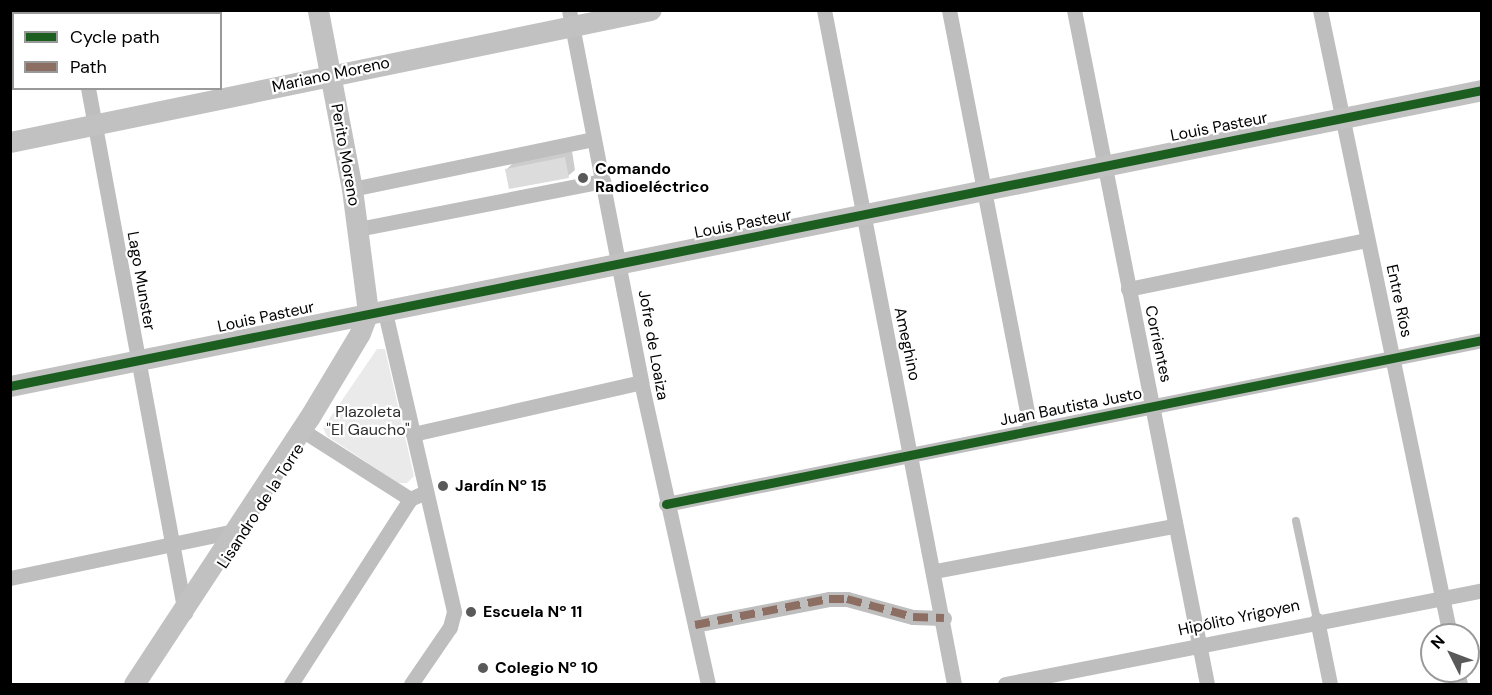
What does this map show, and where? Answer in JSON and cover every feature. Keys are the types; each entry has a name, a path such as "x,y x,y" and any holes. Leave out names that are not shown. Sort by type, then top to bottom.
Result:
{"main road":[{"name":"Perito Moreno","path":"318,10 358,229 385,311"},
{"name":"Mariano Moreno","path":"10,142 330,75 571,18 651,10"},
{"name":"Louis Pasteur","path":"10,386 1482,90"},
{"name":"Lisandro de la Torre","path":"134,684 186,616 308,434 385,311"},
{"name":"Lisandro de la Torre","path":"146,684 235,531 344,361 385,311"}],"street":[{"name":"Ameghino","path":"824,10 862,216 935,571 954,684"},
{"path":"949,10 1031,430"},
{"name":"Corrientes","path":"1074,10 1207,684"},
{"name":"Entre Ríos","path":"1320,10 1448,623"},
{"name":"Jofre de Loaiza","path":"571,18 666,504 708,684"},
{"name":"Lago Munster","path":"88,90 186,616"},
{"path":"352,189 594,140"},
{"path":"358,229 603,181"},
{"path":"1128,289 1367,240"},
{"name":"Perito Moreno","path":"385,311 454,612 450,627 411,684"},
{"name":"Juan Bautista Justo","path":"666,504 1482,340"},
{"path":"413,434 641,382"},
{"path":"308,434 410,499"},
{"path":"291,684 410,499 426,492"},
{"path":"935,571 1174,526"},
{"path":"10,578 235,531"},
{"name":"Hipólito Yrigoyen","path":"1005,684 1317,620 1482,590"},
{"path":"695,625 829,599 847,599 913,617 944,618"},
{"path":"1317,620 1330,684"}],"lane":[{"path":"1296,521 1317,620"}],"green space":[{"name":"Plazoleta \"El Gaucho\"","path":"377,349 385,349 414,476 407,483 398,483 327,436 323,428"}],"building":[{"path":"565,157 569,178 509,189 505,169"}],"marked path":[{"path":"695,625 829,599 847,599 913,617 944,618"}],"cycle path":[{"path":"10,386 1482,90"},
{"path":"666,504 1482,340"}],"place":[{"name":"Comando Radioeléctrico","path":"583,178"},
{"name":"Jardín Nº 15","path":"443,486"},
{"name":"Escuela Nº 11","path":"471,612"},
{"name":"Colegio Nº 10","path":"483,668"}]}
